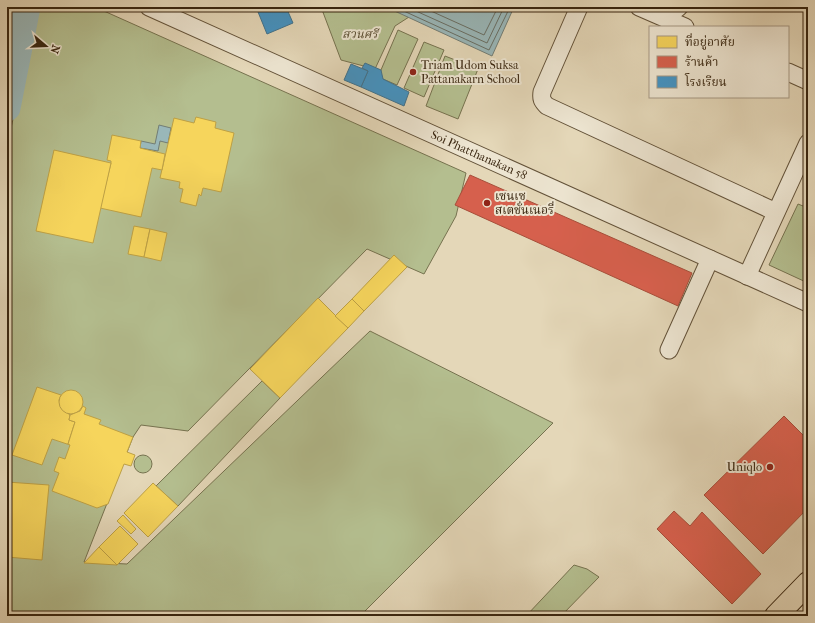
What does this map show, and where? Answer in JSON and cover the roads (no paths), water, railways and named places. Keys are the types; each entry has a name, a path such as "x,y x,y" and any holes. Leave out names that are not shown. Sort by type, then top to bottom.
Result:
{"main road":[{"path":"776,616 808,583"}],"street":[{"name":"Soi Phatthanakan 58","path":"149,7 808,303"},
{"path":"579,7 542,92 541,98 543,102 547,106 776,212"},
{"path":"640,7 683,26"},
{"path":"665,18 679,7"},
{"path":"789,72 808,81"},
{"path":"747,276 808,143"},
{"path":"669,350 710,260"}],"water":[{"path":"386,7 514,7 492,56"},
{"path":"159,125 171,128 168,143 160,141 158,151 140,148 141,141 155,144"}],"waterway":[{"path":"7,108 27,7"}],"place":[{"name":"Triam Udom Suksa Pattanakarn School","path":"413,72"},
{"name":"เซนเซ สเตชั่นเนอรี่","path":"487,203"},
{"name":"Uniqlo","path":"770,467"}],"park label":[{"name":"สวนศรี","path":"360,34"}]}
